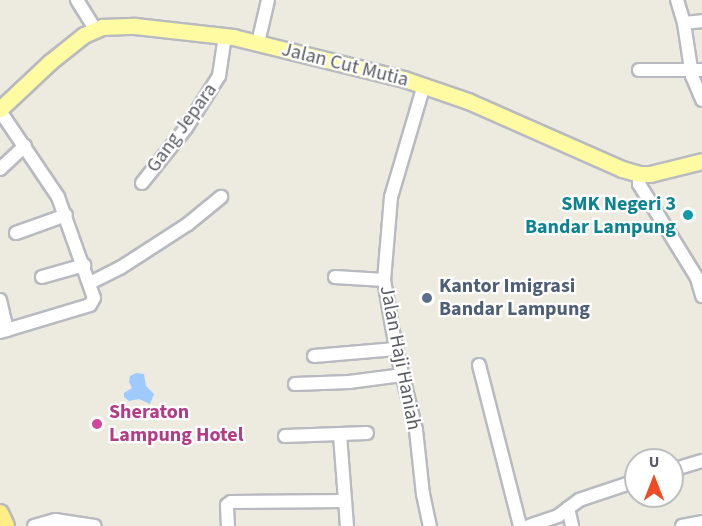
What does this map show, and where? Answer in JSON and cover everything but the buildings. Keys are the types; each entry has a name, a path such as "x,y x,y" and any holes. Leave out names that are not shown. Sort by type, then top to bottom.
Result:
{"highway":[{"path":"0,513 6,526"}],"main road":[{"name":"Jalan Cut Mutia","path":"0,110 69,46 95,29 135,26 225,36 424,85 640,174"},
{"path":"640,174 650,174 702,161"}],"street":[{"path":"77,0 95,29"},
{"path":"258,43 268,0"},
{"path":"677,0 697,69 702,100"},
{"path":"684,23 702,21"},
{"name":"Gang Jepara","path":"142,183 186,128 219,76 225,36"},
{"path":"639,70 697,69"},
{"name":"Jalan Haji Haniah","path":"424,85 392,197 384,280 396,349 416,430 423,494 430,526"},
{"path":"0,110 25,146 66,215 94,298 90,305 4,331 0,300"},
{"path":"0,169 25,146"},
{"path":"640,174 639,184 697,278 702,296"},
{"path":"90,283 120,268 188,224 221,197"},
{"path":"16,233 66,215"},
{"path":"42,277 84,265"},
{"path":"335,278 384,280"},
{"path":"314,356 396,349"},
{"path":"479,365 520,526"},
{"path":"296,384 349,382 402,375"},
{"path":"285,436 367,433"},
{"path":"340,435 347,526"},
{"path":"684,466 702,461"},
{"path":"529,526 558,516 579,500 624,485"},
{"path":"228,526 227,505 231,502 345,501"},
{"path":"568,508 572,526"},
{"path":"34,526 55,520 95,526"},
{"path":"682,526 702,522"}],"water":[{"path":"136,373 144,374 146,386 154,394 150,404 139,399 129,401 124,397 124,393 132,388 129,382 130,376"}],"place":[{"name":"SMK Negeri 3 Bandar Lampung","path":"688,215"},
{"name":"Kantor Imigrasi Bandar Lampung","path":"427,298"},
{"name":"Sheraton Lampung Hotel","path":"97,424"}]}
